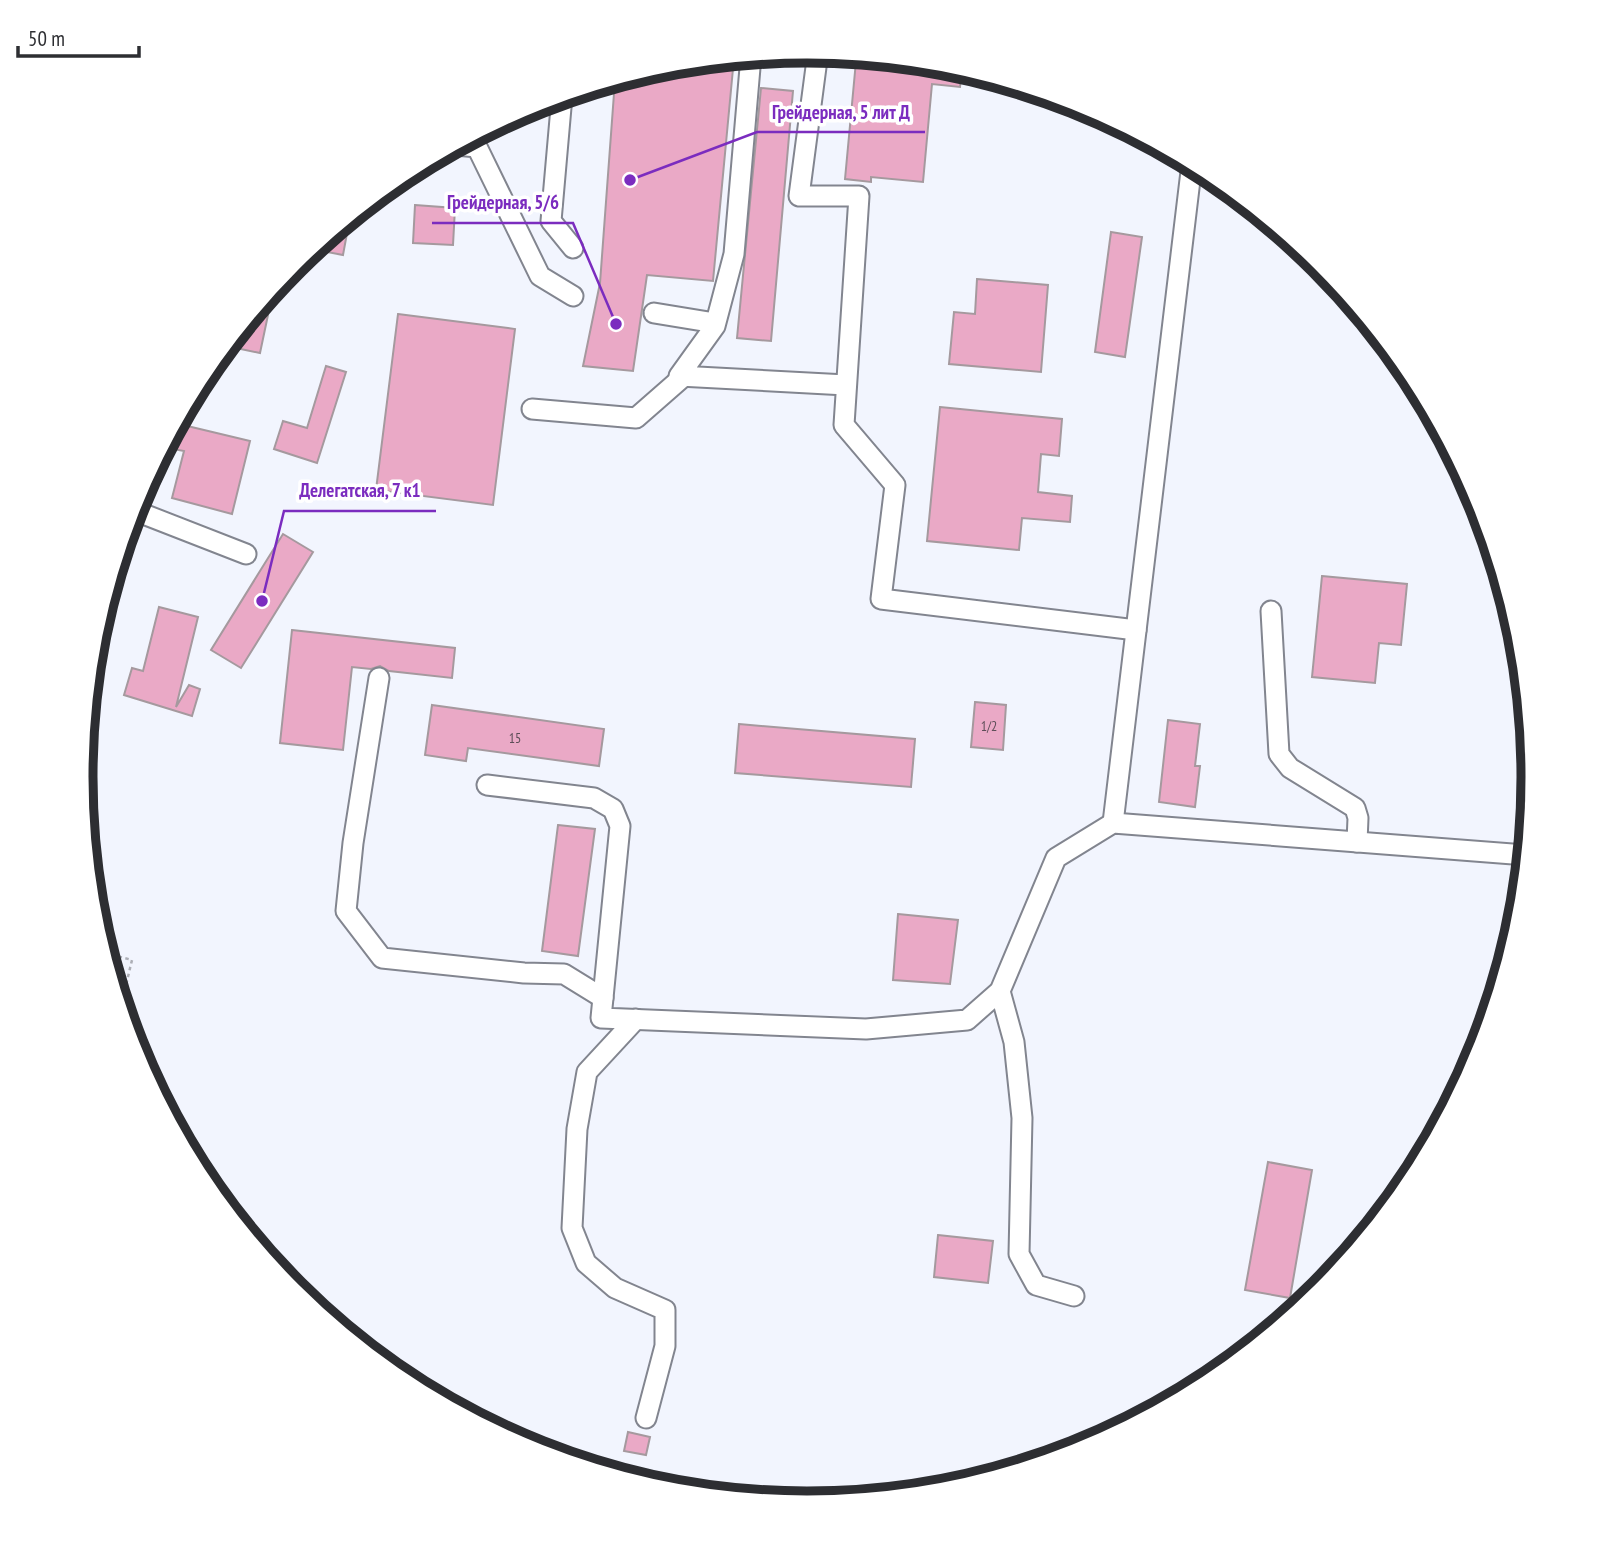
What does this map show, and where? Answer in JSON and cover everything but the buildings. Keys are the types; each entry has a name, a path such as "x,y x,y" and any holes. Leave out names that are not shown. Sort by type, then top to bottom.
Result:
{"lane":[{"path":"750,66 733,254 715,323 679,376 846,385"},
{"path":"816,67 799,196 859,196 844,425 895,485 881,599 1136,630"},
{"path":"561,107 551,221 573,247"},
{"path":"474,146 477,146 540,276 573,296"},
{"path":"1113,823 1191,175"},
{"path":"654,313 715,323"},
{"path":"532,409 636,418 684,376"},
{"path":"143,514 246,554"},
{"path":"1271,611 1279,754 1290,768 1355,808 1358,818 1357,842"},
{"path":"379,678 353,843 346,911 382,958 524,973 564,974 603,998"},
{"path":"487,785 594,798 613,809 620,826 601,1018 866,1030 967,1020 1000,991 1056,858 1113,823 1516,854"},
{"path":"1000,991 1014,1042 1022,1118 1019,1254 1036,1284 1074,1296"},
{"path":"636,1020 587,1072 577,1129 572,1228 586,1263 615,1288 665,1310 665,1346 646,1418"}],"path":[{"path":"116,956 132,960 125,988"}],"place":[{"name":"Грейдерная, 5 лит Д","path":"630,180"},
{"name":"Грейдерная, 5/6","path":"616,324"},
{"name":"Делегатская, 7 к1","path":"262,601"}]}
